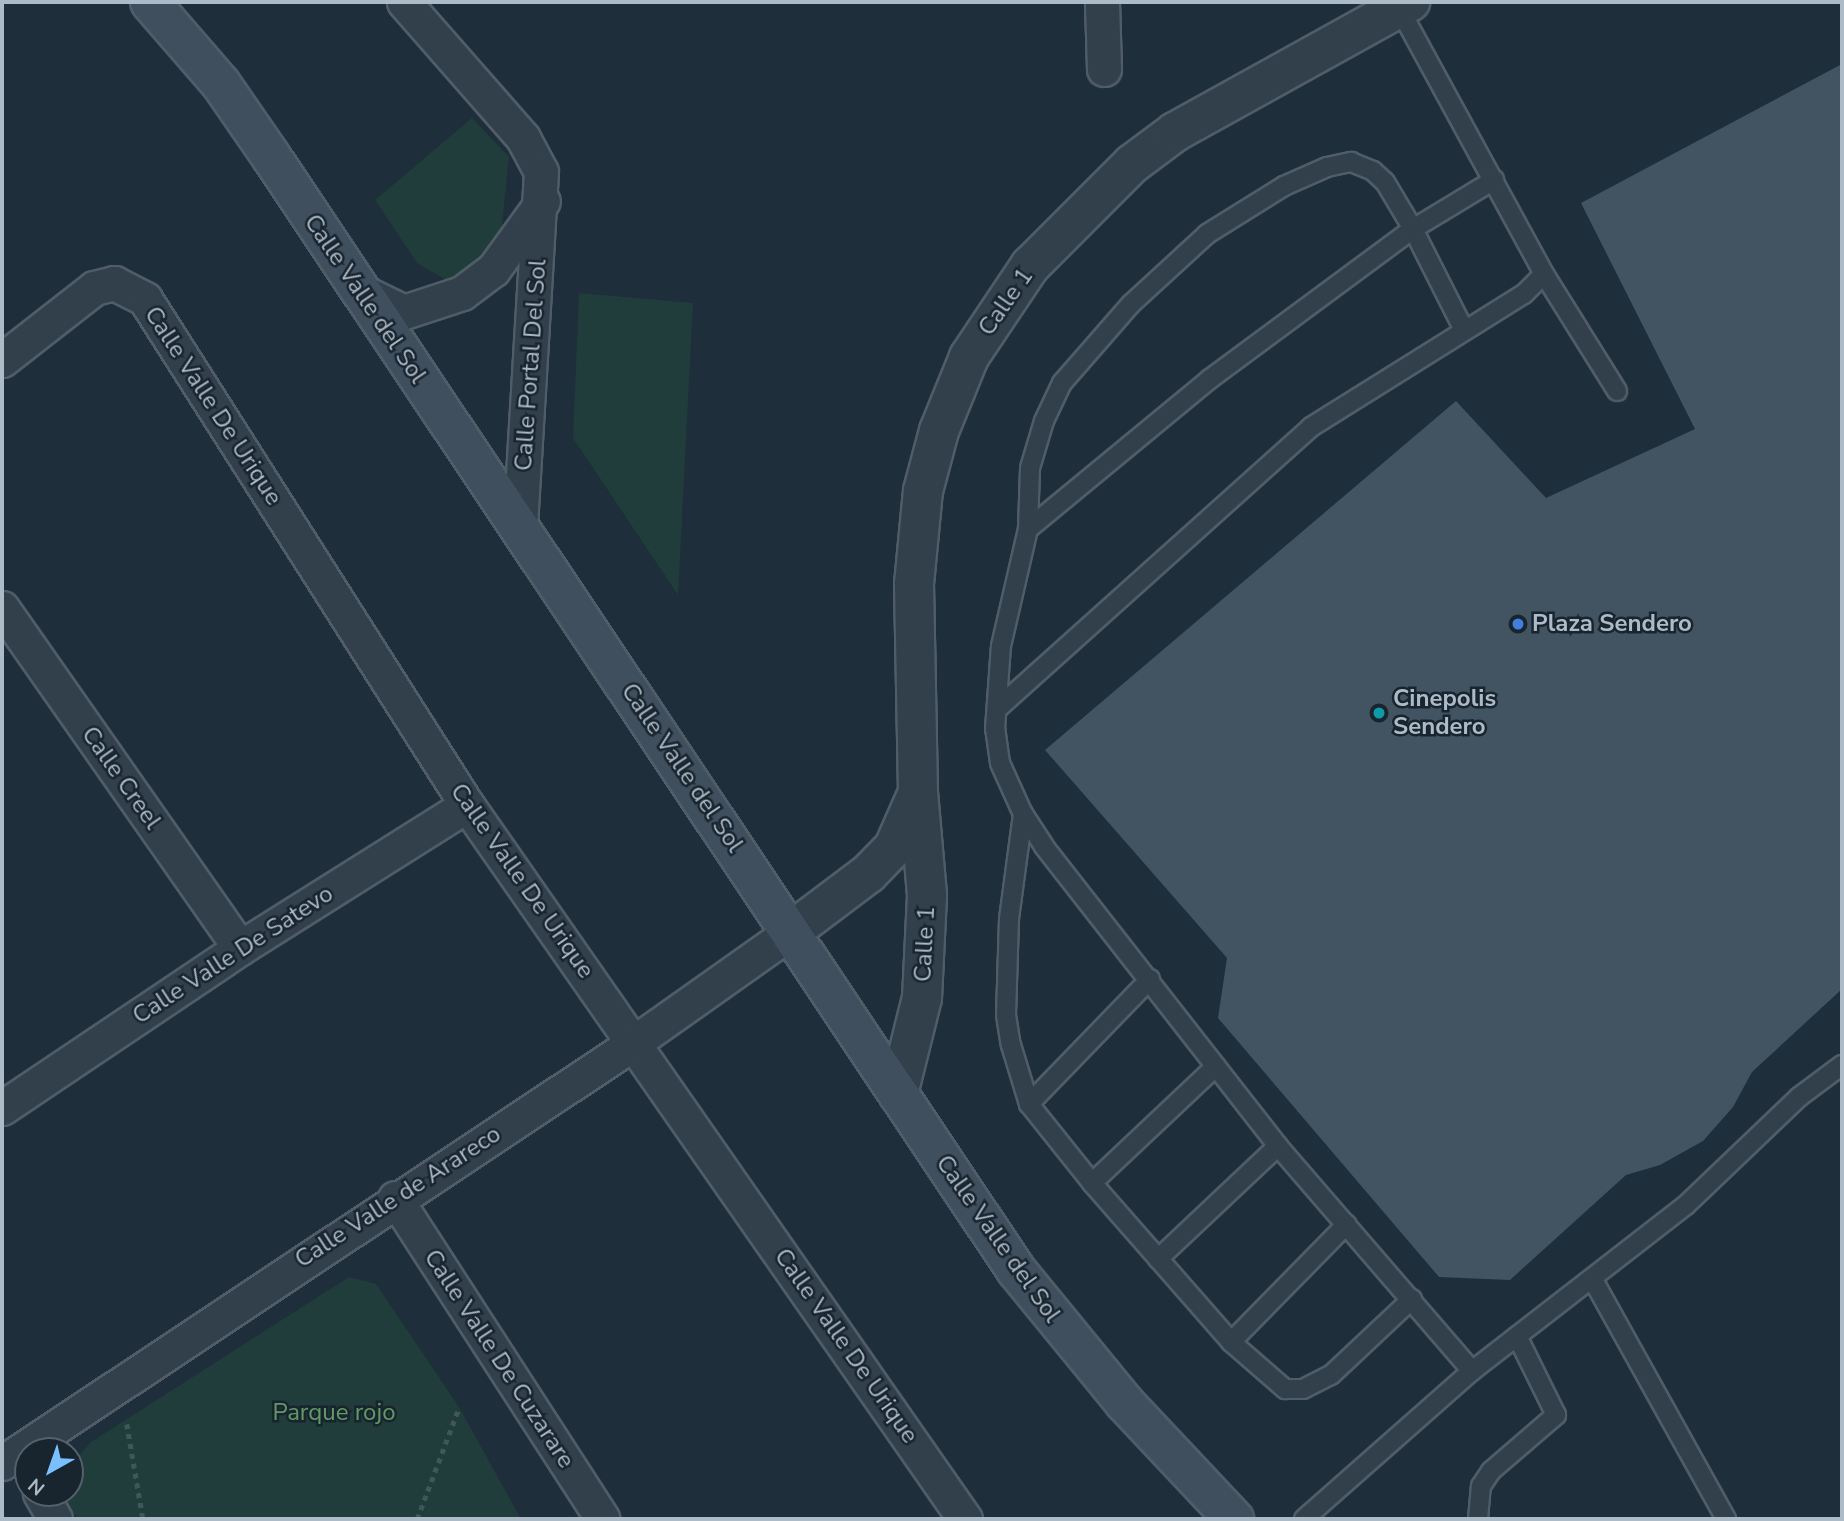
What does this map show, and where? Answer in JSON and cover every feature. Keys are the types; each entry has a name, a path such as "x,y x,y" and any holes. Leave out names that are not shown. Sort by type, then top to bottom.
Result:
{"main road":[{"name":"Calle Valle del Sol","path":"150,2 221,84 792,931 1016,1270 1063,1330 1234,1519"}],"street":[{"name":"Calle Portal Del Sol","path":"404,2 523,138 541,172 543,201 520,529"},
{"path":"1102,2 1104,69"},
{"name":"Calle 1","path":"898,1094 922,998 927,895 918,792 914,584 923,491 939,431 969,356 1030,267 1132,164 1175,132 1404,5"},
{"name":"Calle Portal Del Sol","path":"357,289 404,312 462,293 493,270 543,201"},
{"name":"Calle Valle De Urique","path":"2,360 94,288 114,283 145,299 467,805 635,1042 965,1519"},
{"name":"Calle Creel","path":"2,608 240,948"},
{"name":"Calle 1","path":"792,931 869,873 894,847 918,792"},
{"name":"Calle Valle De Satevo","path":"2,1108 240,948 467,805"},
{"name":"Calle Valle de Arareco","path":"12,1454 395,1198 635,1042 792,931"},
{"name":"Calle Valle De Cuzarare","path":"395,1198 603,1519"}],"lane":[{"path":"1404,5 1544,274 1617,391"},
{"path":"1464,330 1413,229 1385,182 1363,164 1351,162 1327,167 1284,186 1207,234 1130,304 1062,383 1044,421 1030,468 1028,529 1001,646 995,729 1000,763 1023,814 1278,1146 1472,1371"},
{"path":"1028,529 1210,379 1413,229 1494,180"},
{"path":"997,709 1311,427 1524,294 1544,274"},
{"path":"1023,814 1009,919 1006,1015 1015,1066 1029,1104 1092,1183 1231,1342 1285,1390 1304,1389 1331,1375 1412,1299"},
{"path":"1029,1104 1150,979"},
{"path":"1304,1519 1472,1371 1686,1205 1798,1097 1842,1065"},
{"path":"1092,1183 1216,1066"},
{"path":"1158,1259 1278,1146"},
{"path":"1231,1342 1347,1224"},
{"path":"1592,1280 1726,1519"},
{"path":"1478,1519 1481,1486 1491,1471 1556,1415 1517,1336"}],"path":[{"path":"417,1519 459,1408"},
{"path":"126,1419 143,1519"}],"green space":[{"path":"472,118 509,157 498,262 446,280 417,263 375,200"},
{"path":"579,293 693,303 678,595 573,438"},
{"name":"Parque rojo","path":"349,1277 376,1284 459,1407 521,1519 78,1519 70,1507 84,1507 84,1450 91,1442"}],"building":[{"name":"Plaza Sendero","path":"1842,64 1842,989 1752,1072 1733,1107 1703,1141 1660,1165 1626,1175 1510,1280 1439,1277 1218,1018 1227,958 1045,750 1456,401 1546,498 1695,429 1581,203"}],"place":[{"name":"Plaza Sendero","path":"1518,624"},
{"name":"Cinepolis Sendero","path":"1379,713"}]}
